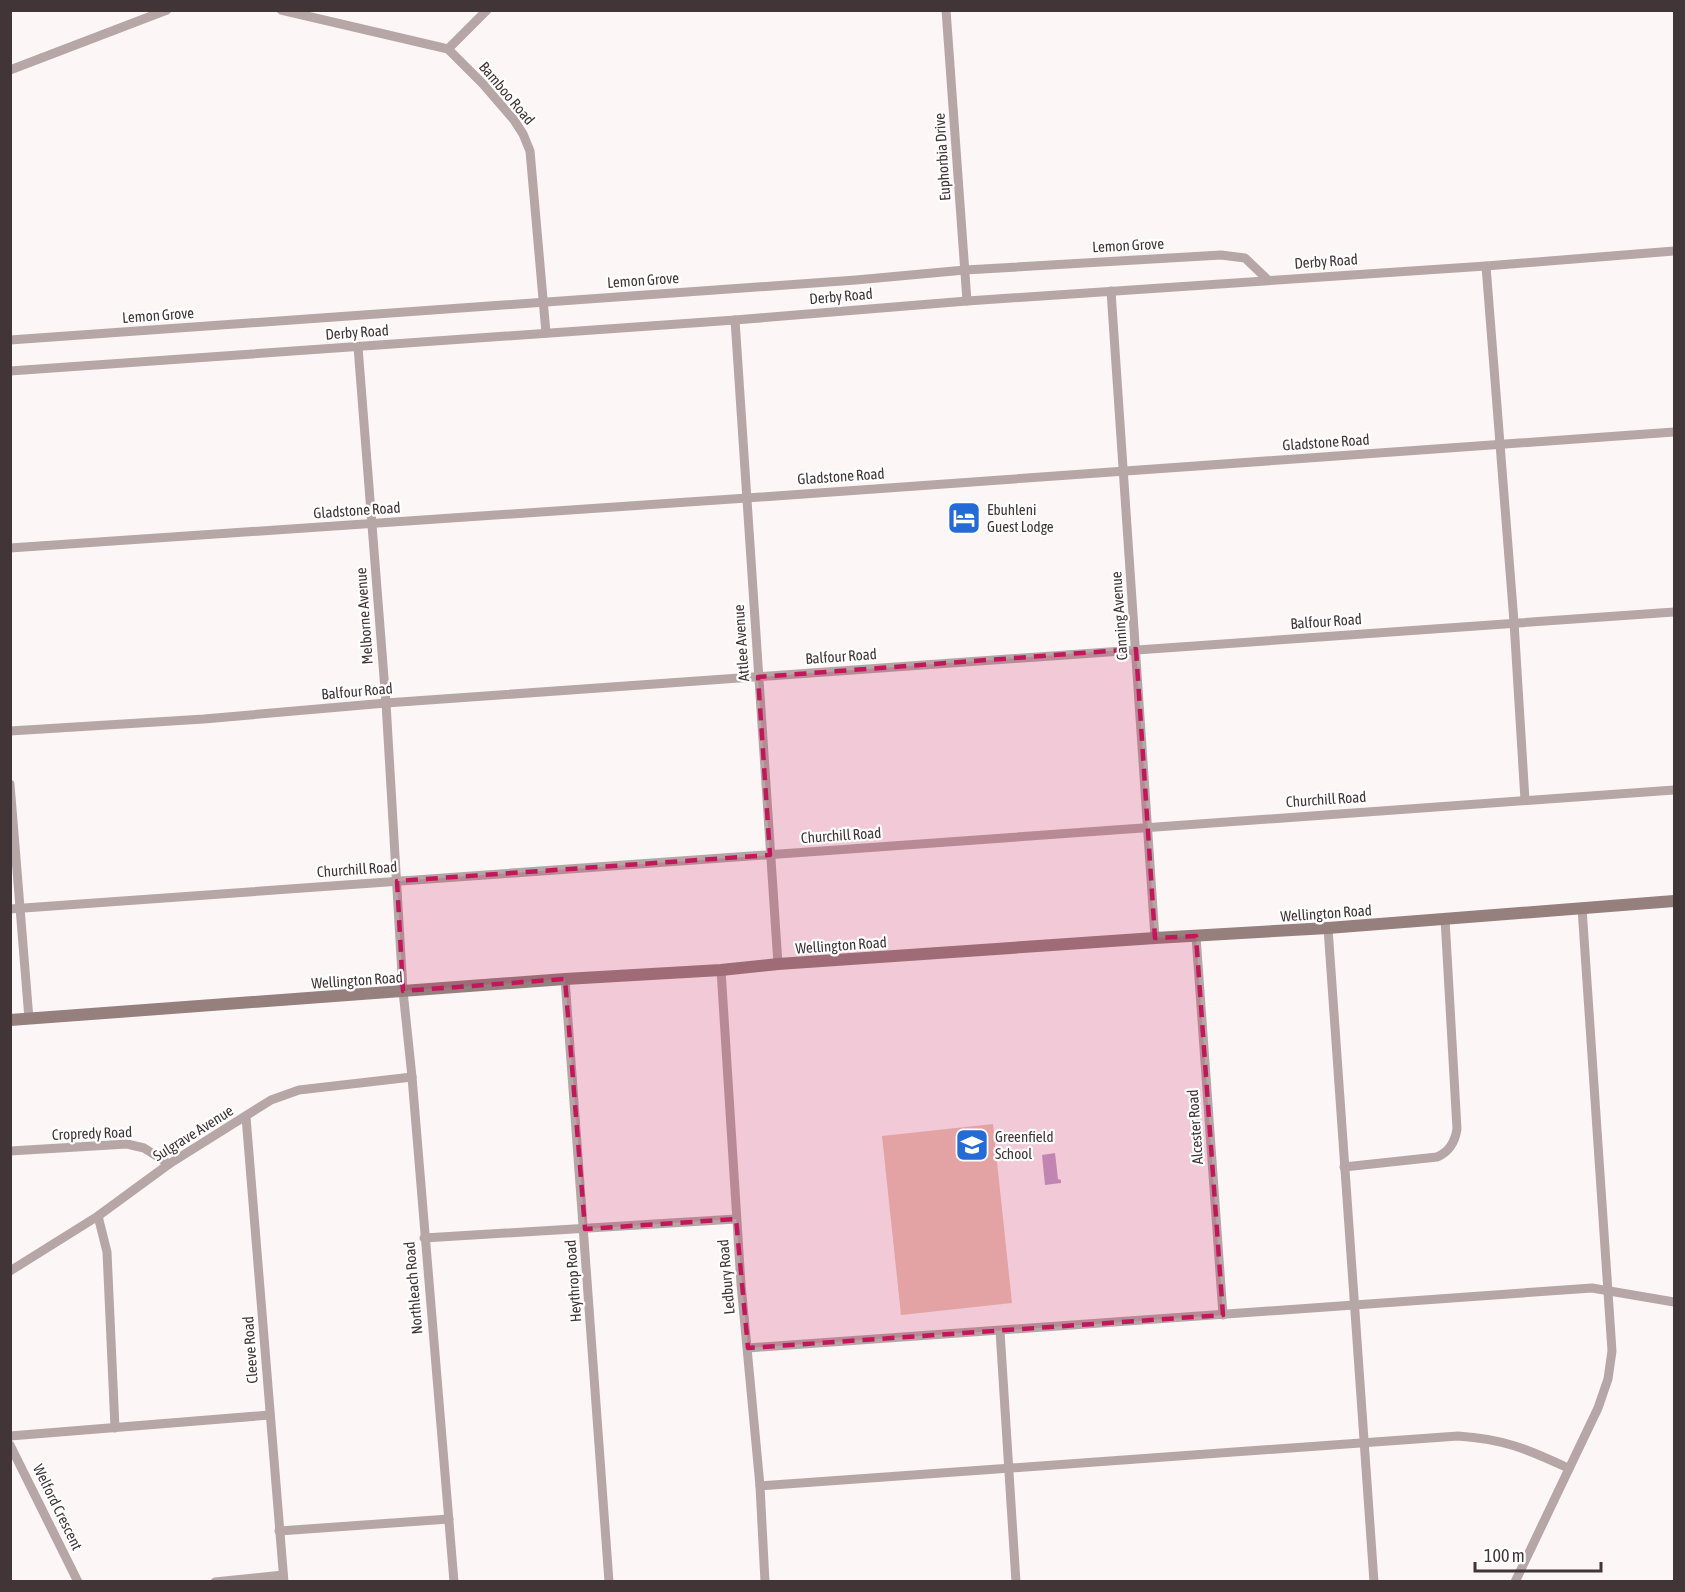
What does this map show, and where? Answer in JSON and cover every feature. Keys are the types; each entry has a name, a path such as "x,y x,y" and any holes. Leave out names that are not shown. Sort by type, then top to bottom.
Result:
{"main road":[{"name":"Wellington Road","path":"10,1020 565,979 721,970 778,964 1328,928 1674,901"}],"street":[{"path":"10,70 167,10"},
{"path":"281,10 448,49 487,10"},
{"name":"Euphorbia Drive","path":"946,10 967,301"},
{"name":"Bamboo Road","path":"448,49 483,84 514,120 530,151 546,333"},
{"name":"Derby Road","path":"10,371 1674,251"},
{"name":"Lemon Grove","path":"10,340 856,280 964,270 1221,255 1245,258 1268,280"},
{"path":"1486,266 1514,622 1525,800"},
{"name":"Canning Avenue","path":"1111,291 1155,938"},
{"name":"Attlee Avenue","path":"735,320 778,964"},
{"name":"Melborne Avenue","path":"358,347 386,703 403,992"},
{"name":"Gladstone Road","path":"10,548 1674,432"},
{"name":"Balfour Road","path":"10,731 204,719 386,703 1674,612"},
{"path":"10,784 29,1019"},
{"name":"Churchill Road","path":"10,909 1674,790"},
{"path":"1515,1581 1598,1408 1608,1379 1612,1352 1582,908"},
{"path":"1344,1167 1437,1157 1448,1150 1456,1137 1445,919"},
{"path":"1328,928 1374,1581"},
{"name":"Alcester Road","path":"1196,936 1223,1316"},
{"name":"Ledbury Road","path":"721,970 736,1219 760,1486 765,1581"},
{"name":"Heythrop Road","path":"565,979 609,1581"},
{"name":"Northleach Road","path":"403,992 454,1581"},
{"name":"Sulgrave Avenue","path":"10,1271 98,1216 169,1164 271,1100 299,1090 412,1077"},
{"name":"Cleeve Road","path":"246,1117 284,1578"},
{"name":"Cropredy Road","path":"10,1151 127,1144 144,1148 169,1164"},
{"path":"98,1216 107,1252 115,1428"},
{"path":"424,1238 736,1219"},
{"path":"748,1348 1592,1288 1674,1302"},
{"path":"1000,1331 1016,1581"},
{"path":"10,1436 270,1415"},
{"path":"760,1486 1458,1436 1486,1438 1527,1450 1568,1468"},
{"name":"Welford Crescent","path":"10,1445 78,1581"},
{"path":"279,1531 449,1519"},
{"path":"215,1581 284,1578"}],"highlighted area":[{"path":"1136,649 1155,938 1196,936 1223,1315 748,1348 736,1219 585,1229 565,979 403,991 397,881 770,855 758,677"}],"shaded area":[{"path":"993,1124 1012,1303 901,1315 882,1136"},
{"path":"1055,1153 1058,1179 1061,1183 1045,1185 1042,1155"}],"place":[{"name":"Ebuhleni Guest Lodge","path":"964,518"},
{"name":"Greenfield School","path":"972,1145"}]}
